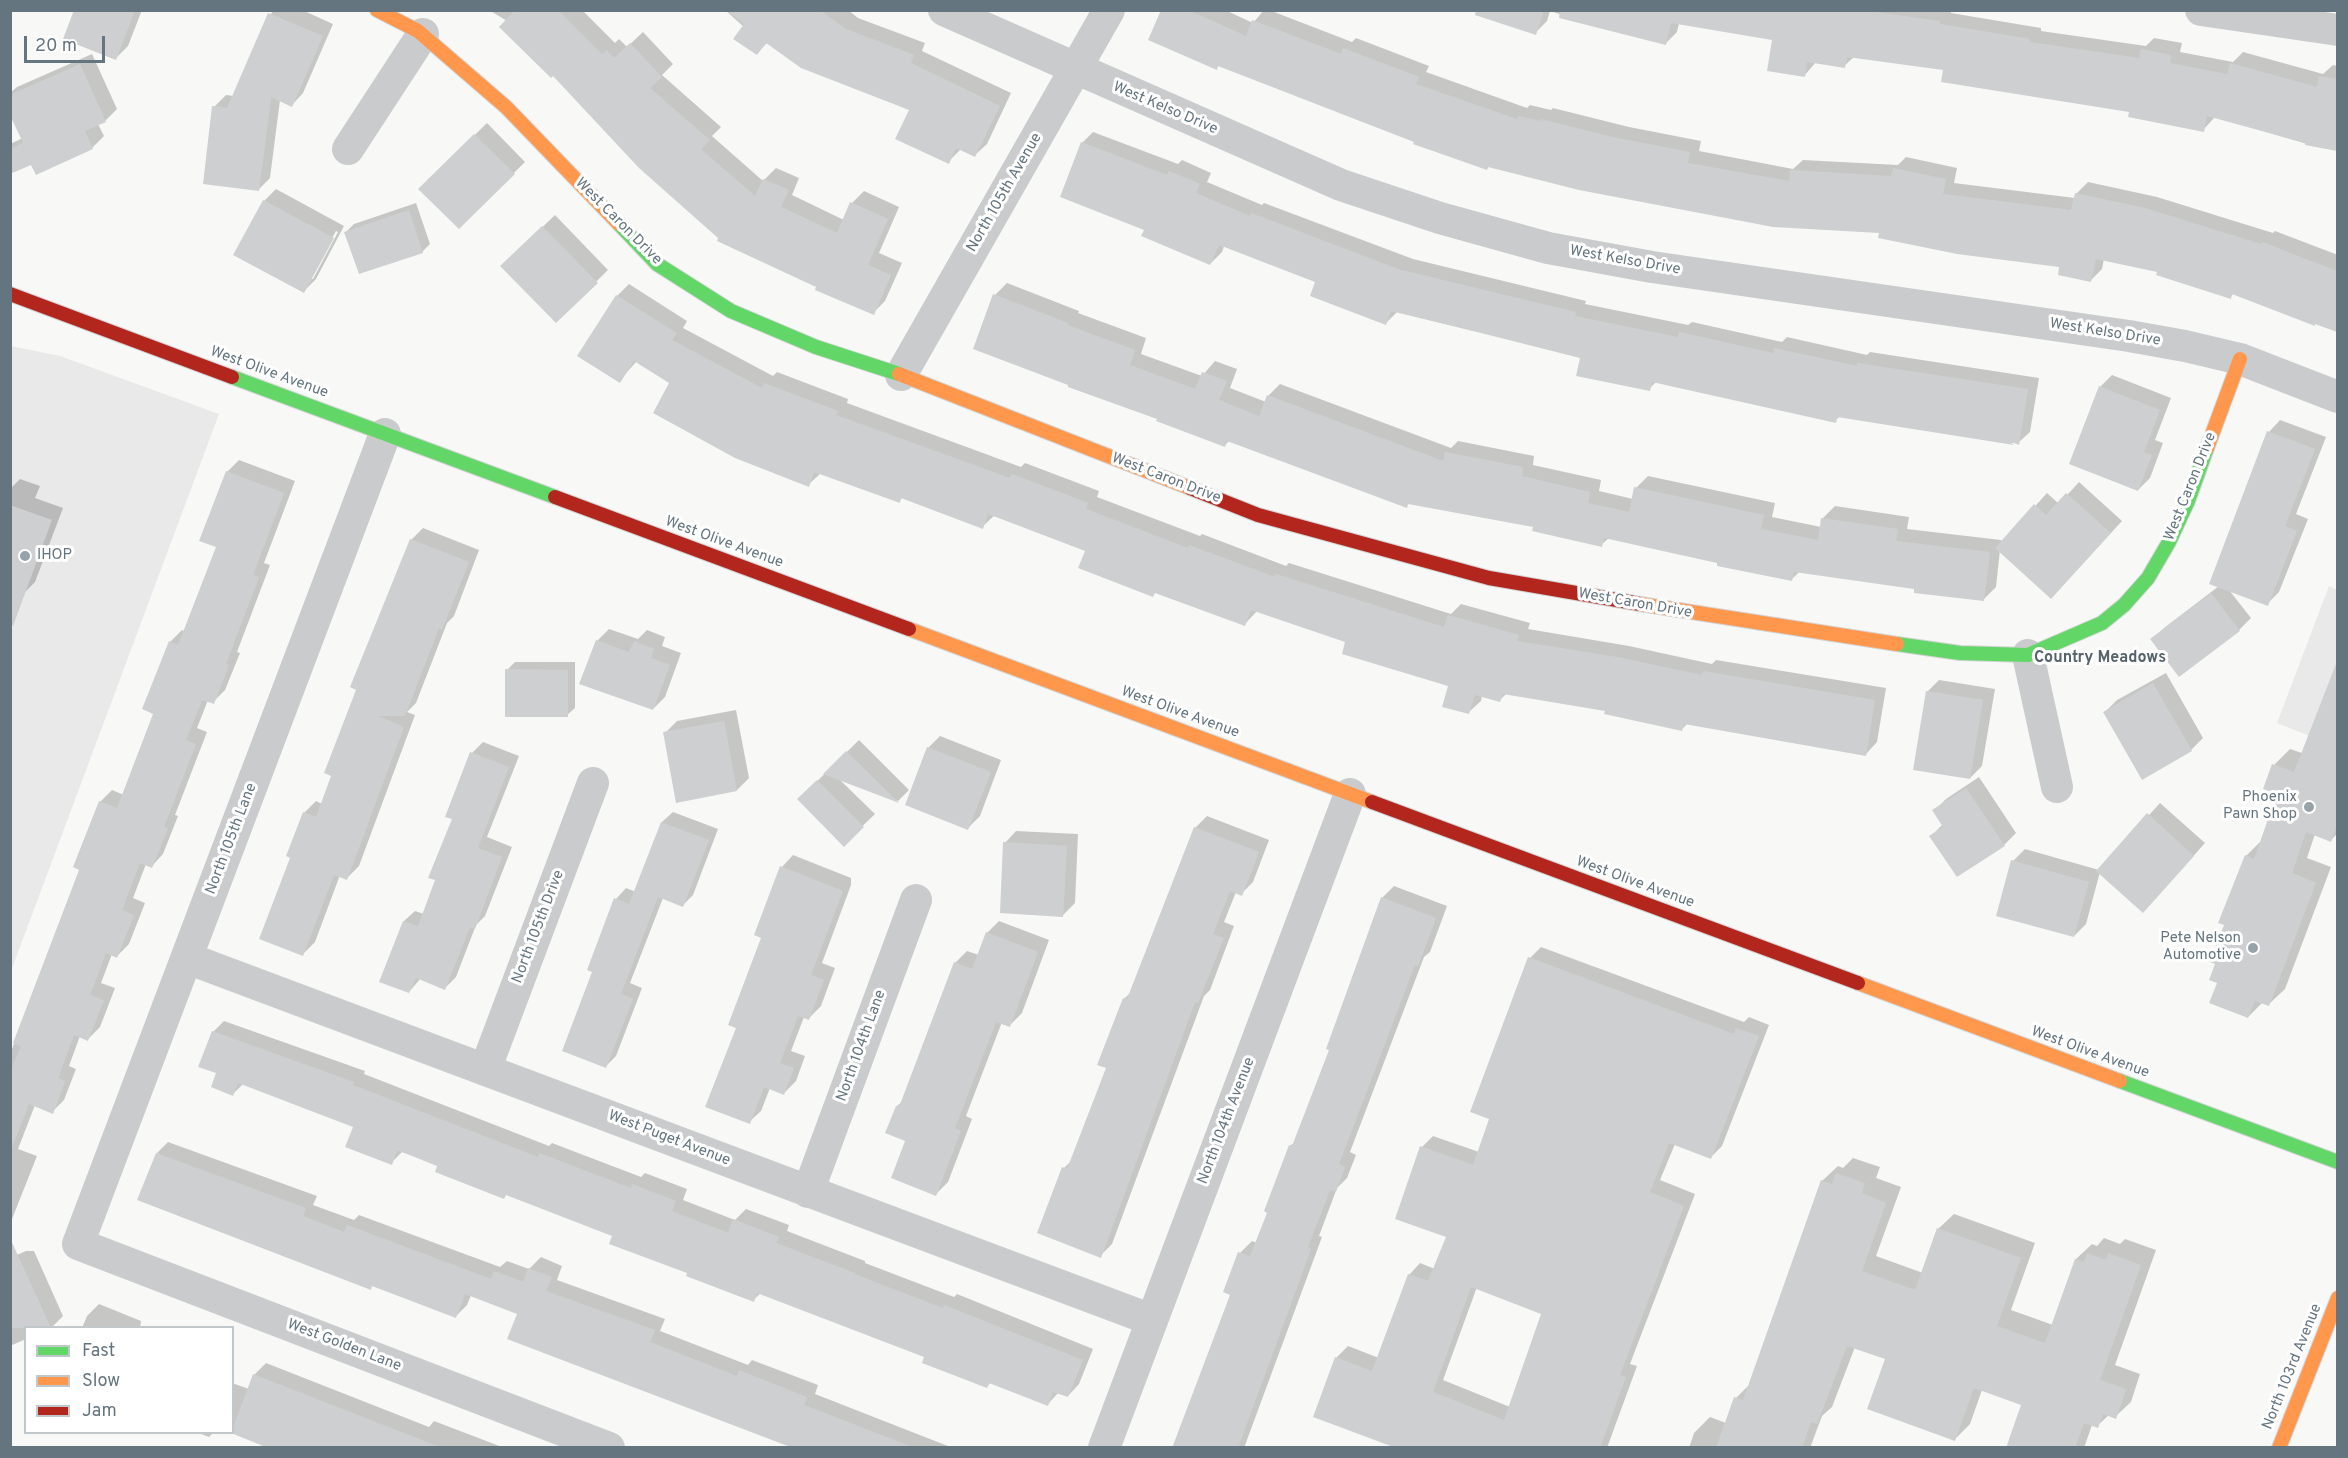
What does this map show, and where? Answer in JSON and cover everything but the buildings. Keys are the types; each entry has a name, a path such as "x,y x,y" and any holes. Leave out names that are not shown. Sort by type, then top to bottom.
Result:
{"main road":[{"name":"West Caron Drive","path":"377,10 423,34 506,107 657,264 731,311 816,347 901,375 1258,515 1489,578 1696,614 1960,653 2028,655 2102,623 2124,605 2148,578 2169,542 2188,501 2240,359"},
{"name":"West Olive Avenue","path":"10,294 2337,1162"},
{"name":"North 103rd Avenue","path":"2279,1448 2337,1298"}],"street":[{"name":"West Kelso Drive","path":"944,10 1074,70 1341,185 1440,218 1548,248 1652,267 2129,336 2240,359 2337,397"},
{"name":"North 105th Avenue","path":"901,375 1109,10"},
{"path":"2201,10 2337,30"},
{"path":"348,149 423,34"},
{"name":"North 105th Lane","path":"78,1244 385,434"},
{"path":"2028,655 2057,786"},
{"name":"North 105th Drive","path":"485,1070 593,783"},
{"name":"North 104th Avenue","path":"1104,1448 1350,794"},
{"name":"North 104th Lane","path":"808,1192 916,900"},
{"name":"West Puget Avenue","path":"186,958 1152,1320"},
{"name":"West Golden Lane","path":"78,1244 547,1437 609,1448"}],"shaded area":[{"path":"11,346 60,356 219,414 11,971"},
{"path":"2329,586 2337,590 2337,747 2277,723"}],"traffic: fast":[{"path":"619,224 657,264 731,311 816,347 899,374"},
{"path":"232,377 555,497"},
{"path":"1897,644 1960,653 2028,655 2102,623 2124,605 2148,578 2169,542 2188,501 2207,448"},
{"path":"2120,1081 2338,1162"}],"traffic: slow":[{"path":"377,10 418,31 506,107 619,224"},
{"path":"2207,448 2240,359"},
{"path":"899,374 1190,488"},
{"path":"1640,604 1897,644"},
{"path":"909,629 1372,802"},
{"path":"1858,983 2120,1081"},
{"path":"2279,1448 2338,1298"}],"traffic: jam":[{"path":"10,294 232,377"},
{"path":"1190,488 1258,515 1489,578 1640,604"},
{"path":"555,497 909,629"},
{"path":"1372,802 1858,983"}],"place":[{"name":"IHOP","path":"25,556"},
{"name":"Phoenix Pawn Shop","path":"2309,807"},
{"name":"Pete Nelson Automotive","path":"2253,948"}],"district":[{"name":"Country Meadows","path":"2100,659"}]}
